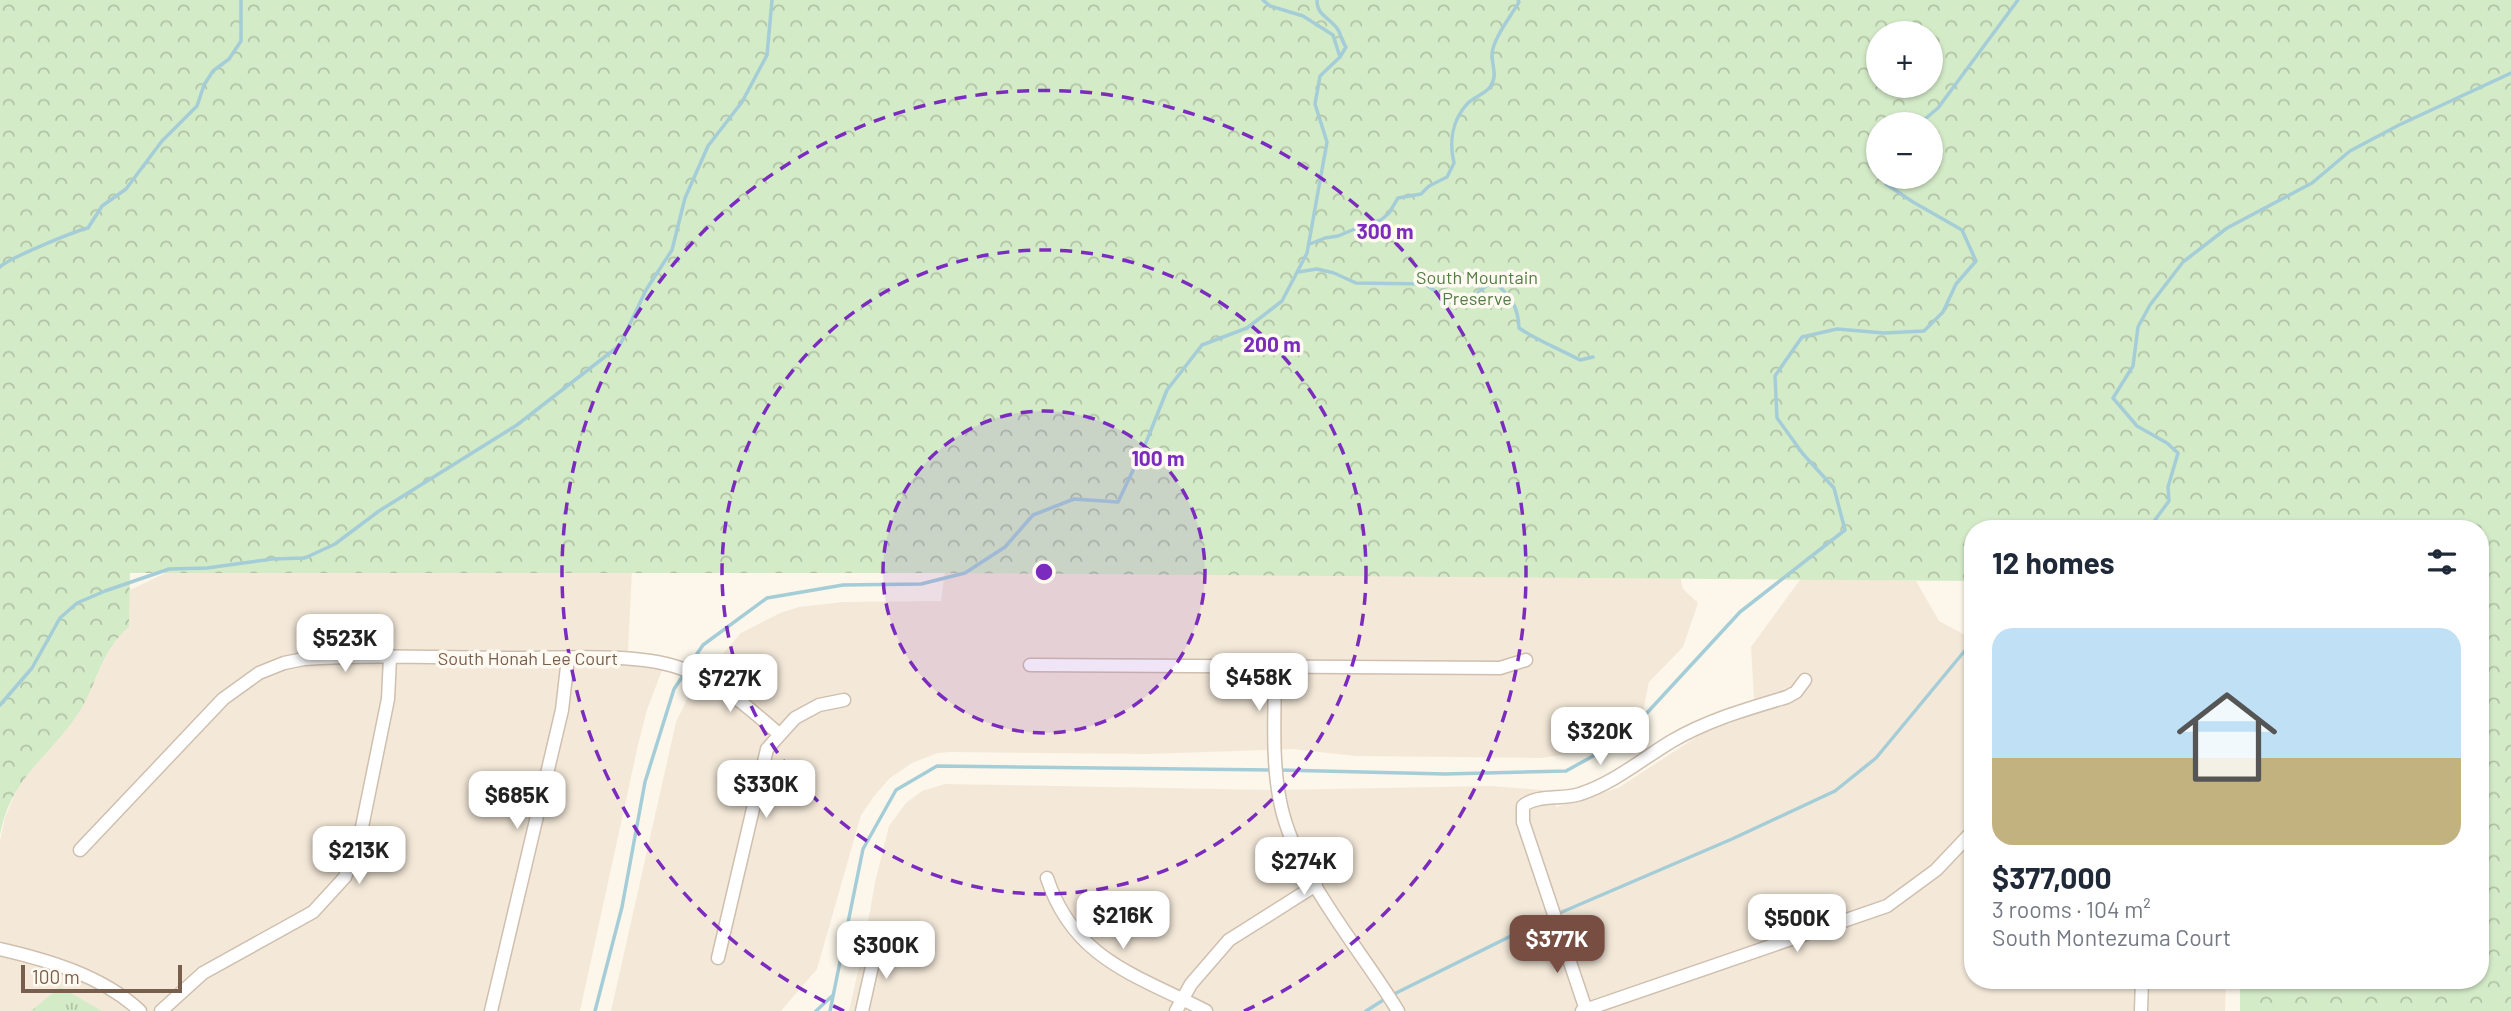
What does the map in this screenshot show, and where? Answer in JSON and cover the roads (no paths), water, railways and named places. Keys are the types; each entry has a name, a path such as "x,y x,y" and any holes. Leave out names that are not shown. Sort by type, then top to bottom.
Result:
{"street":[{"path":"161,1011 203,973 313,912 345,877 362,827 388,699 390,658"},
{"path":"491,1011 562,710 568,658"},
{"name":"South Honah Lee Court","path":"80,850 223,699 259,673 284,663 304,659 638,659 676,666 712,681 747,706 779,734"},
{"path":"1030,665 1500,668 1526,660"},
{"path":"1275,666 1276,761 1281,806 1290,837 1316,885 1396,1007"},
{"path":"1805,680 1796,692 1787,697 1717,719 1695,729 1601,785 1578,795 1526,803 1521,812 1523,822 1584,1010 1887,906 1936,870 1964,840"},
{"path":"718,958 767,749 795,719 819,705 844,700"},
{"path":"1047,878 1064,917 1092,949 1114,965 1206,1011"},
{"path":"1176,1011 1191,984 1229,940 1316,885"},
{"path":"862,1011 873,962 887,942"},
{"path":"0,949 46,960 99,984 140,1011"},
{"path":"2141,1011 2142,989"}],"waterway":[{"path":"0,267 27,252 88,228 102,206 126,189 162,141 197,106 204,85 213,71 229,59 241,41 241,0"},
{"path":"0,705 32,668 60,618 77,603 169,569 305,558 335,544 379,511 517,425 620,345 646,290 672,250 685,198 708,146 742,102 767,55 772,0"},
{"path":"688,667 703,645 767,598 843,585 921,584 965,573 1005,547 1033,515 1074,499 1118,502 1167,390 1202,345 1247,328 1282,301 1307,253 1327,142 1315,104 1320,76 1340,57 1333,35 1303,16 1270,6 1263,0"},
{"path":"1317,0 1321,12 1338,29 1346,47 1340,57"},
{"path":"1310,244 1381,220 1398,198 1421,194 1429,186 1447,177 1454,163 1452,139 1455,124 1468,103 1490,87 1494,75 1493,49 1518,0"},
{"path":"1933,112 2018,0"},
{"path":"2155,520 2169,501 2168,487 2178,453 2167,443 2137,426 2113,398 2133,366 2138,327 2150,305 2183,262 2227,228 2312,183 2350,151 2511,73"},
{"path":"1280,770 1445,774 1566,771 1622,740 1740,612 1845,530 1834,488 1803,454 1777,418 1775,376 1802,337 1837,329 1884,333 1924,331 1943,312 1956,284 1976,261 1962,230 1894,189"},
{"path":"1298,272 1317,269 1356,283 1425,284 1451,302 1466,306 1483,289 1495,282 1513,302 1519,328 1580,360 1593,357"},
{"path":"1392,995 1541,921 1732,839 1835,791 1876,758 1964,652"},
{"path":"595,1011 622,907 645,782 674,689 684,674"},
{"path":"830,1011 863,849 896,790 937,766 1272,770"},
{"path":"816,1011 832,996"},
{"path":"1366,1011 1385,999"}],"park label":[{"name":"South Mountain Preserve","path":"1477,288"}]}
